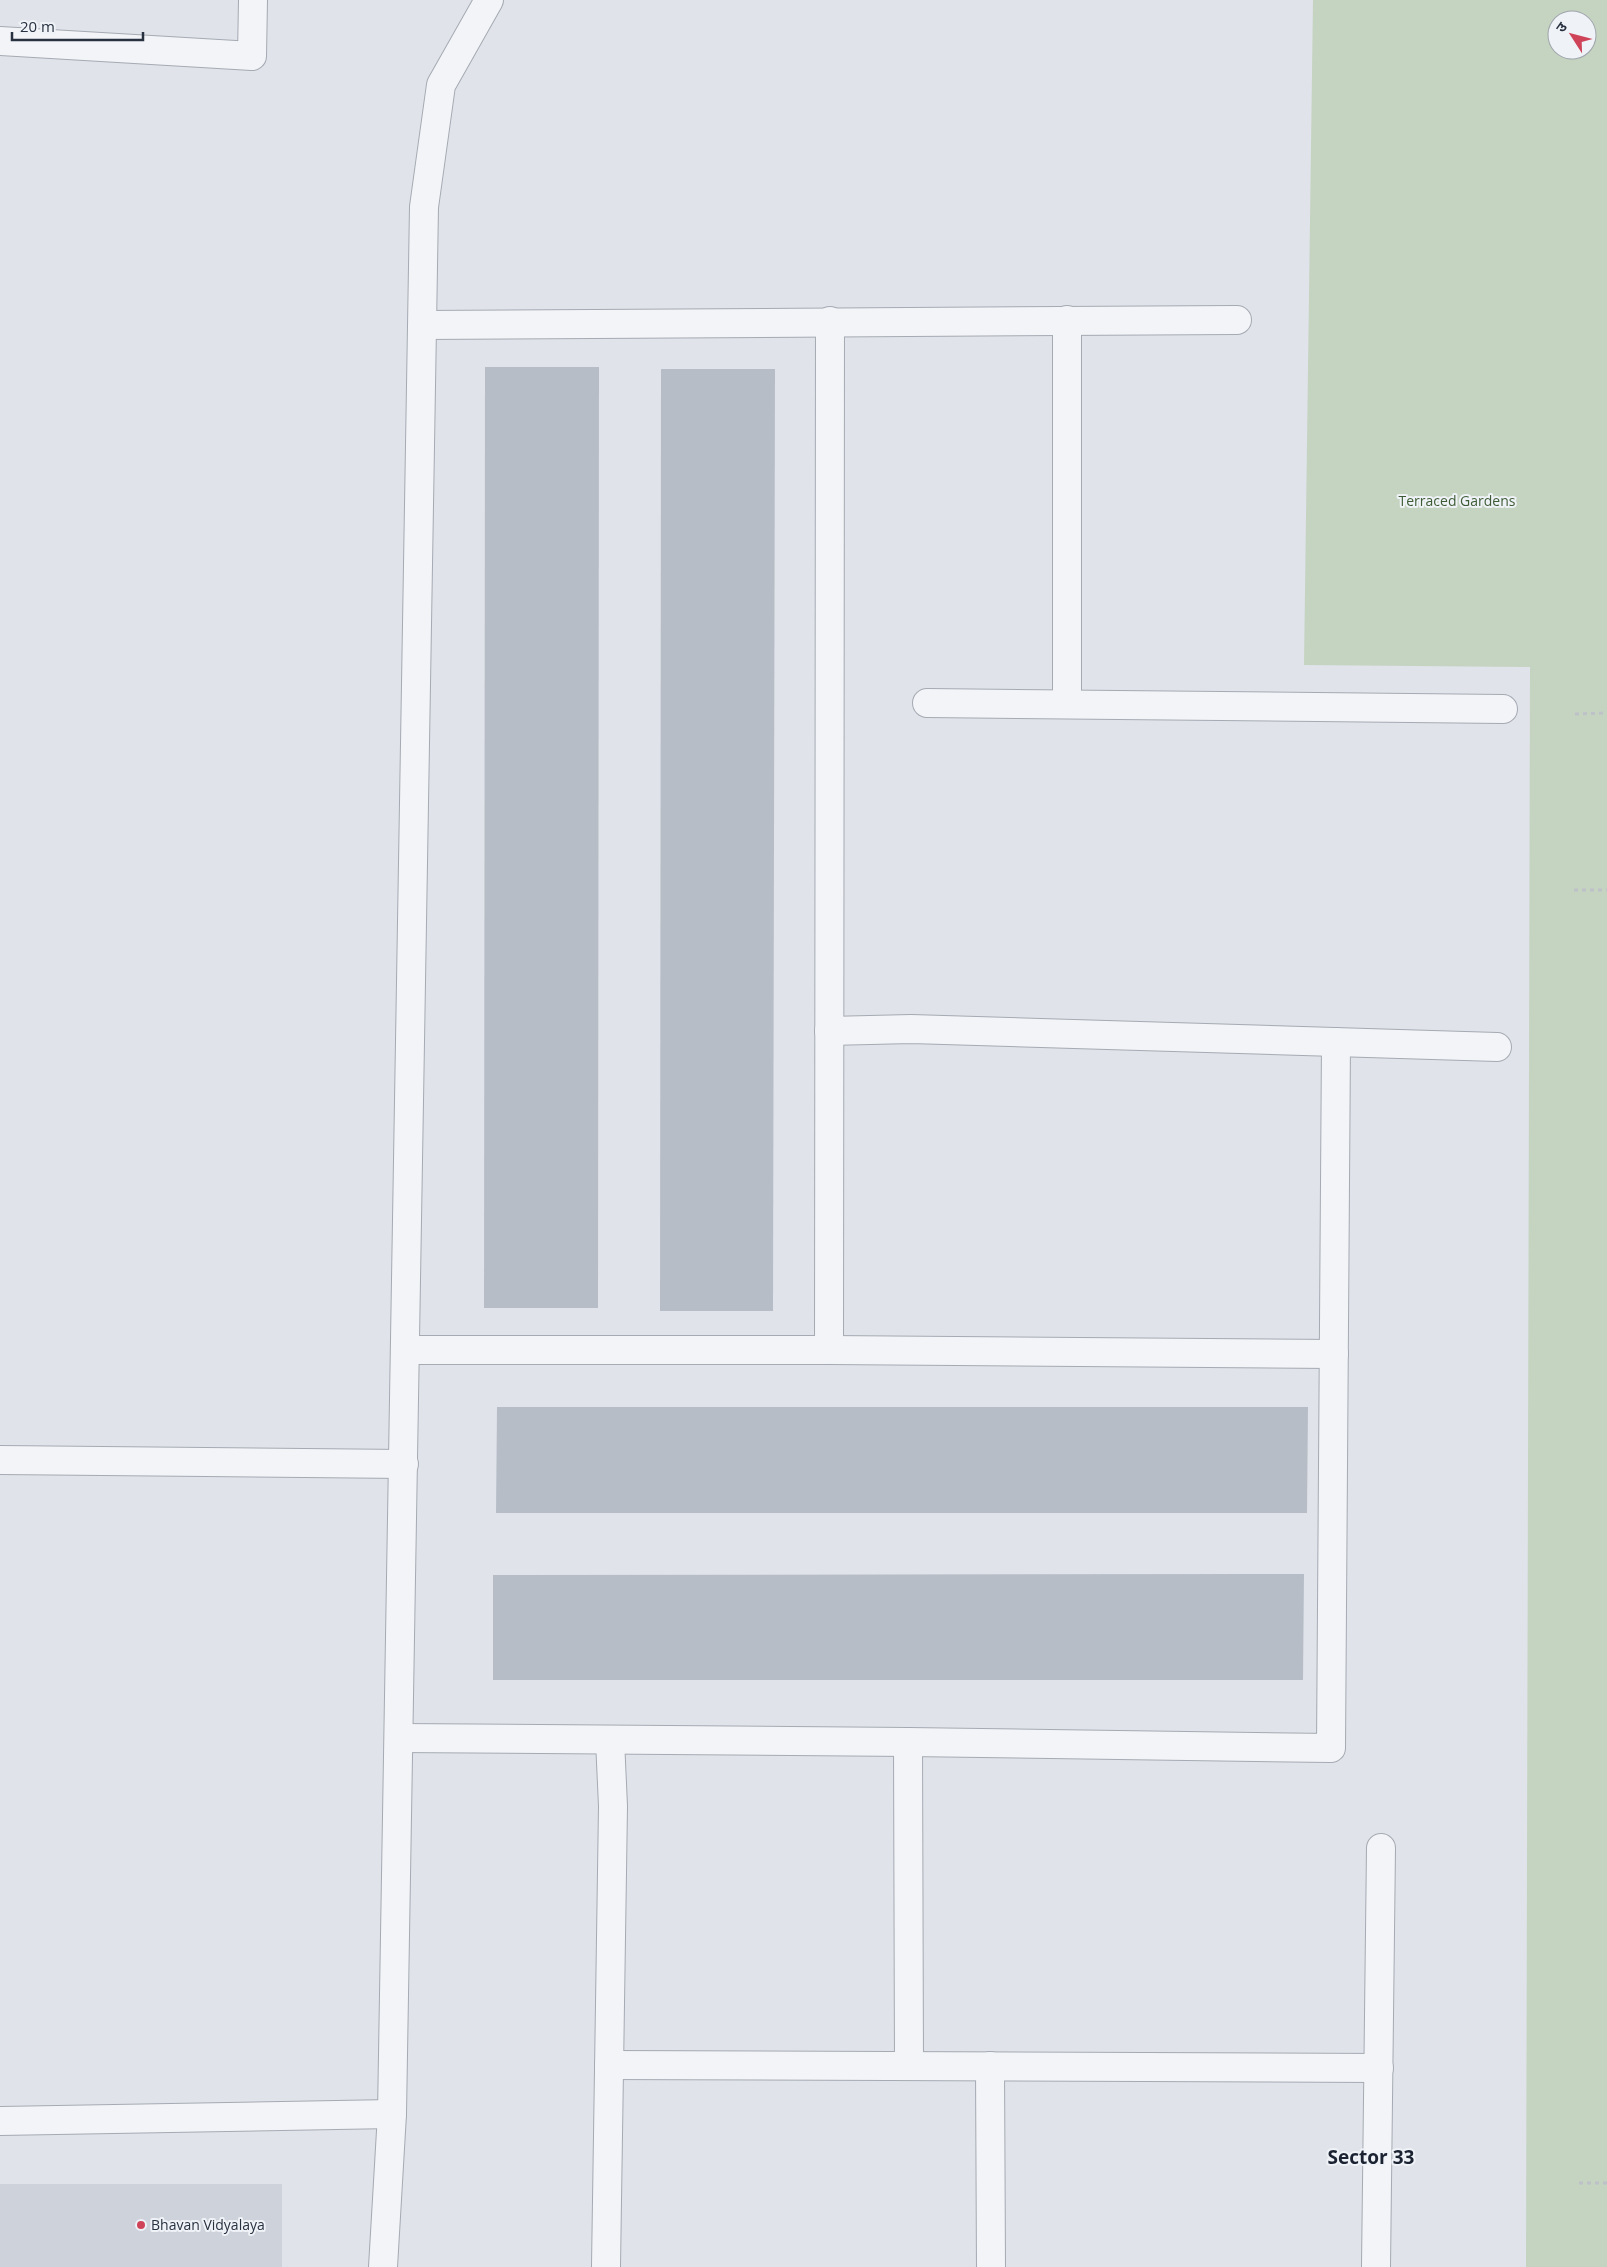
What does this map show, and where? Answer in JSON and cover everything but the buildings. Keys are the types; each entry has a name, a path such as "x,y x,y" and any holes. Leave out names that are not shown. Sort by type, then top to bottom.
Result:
{"street":[{"path":"0,41 252,56 253,0"},
{"path":"383,2267 392,2114 424,207 441,86 489,0"},
{"path":"1067,320 1067,704"},
{"path":"423,325 1237,320"},
{"path":"829,1350 830,321"},
{"path":"927,703 1502,709"},
{"path":"829,1031 910,1029 1497,1048"},
{"path":"399,1738 1331,1748 1336,1042"},
{"path":"406,1350 829,1350 1334,1354"},
{"path":"0,1460 404,1464"},
{"path":"606,2267 613,1806 610,1740"},
{"path":"908,1742 909,2066"},
{"path":"1376,2267 1381,1848"},
{"path":"609,2065 1379,2068"},
{"path":"990,2066 991,2267"},
{"path":"0,2121 392,2114"}],"path":[{"path":"1575,714 1607,713"},
{"path":"1574,890 1607,890"},
{"path":"1579,2183 1607,2183"}],"shaded area":[{"name":"Bhavan Vidyalaya","path":"0,2184 282,2184 282,2267 0,2267"}],"green space":[{"name":"Terraced Gardens","path":"1313,0 1607,0 1607,2267 1526,2267 1530,667 1304,665"}],"place":[{"name":"Bhavan Vidyalaya","path":"141,2225"}],"district":[{"name":"Sector 33","path":"1371,2157"}]}
